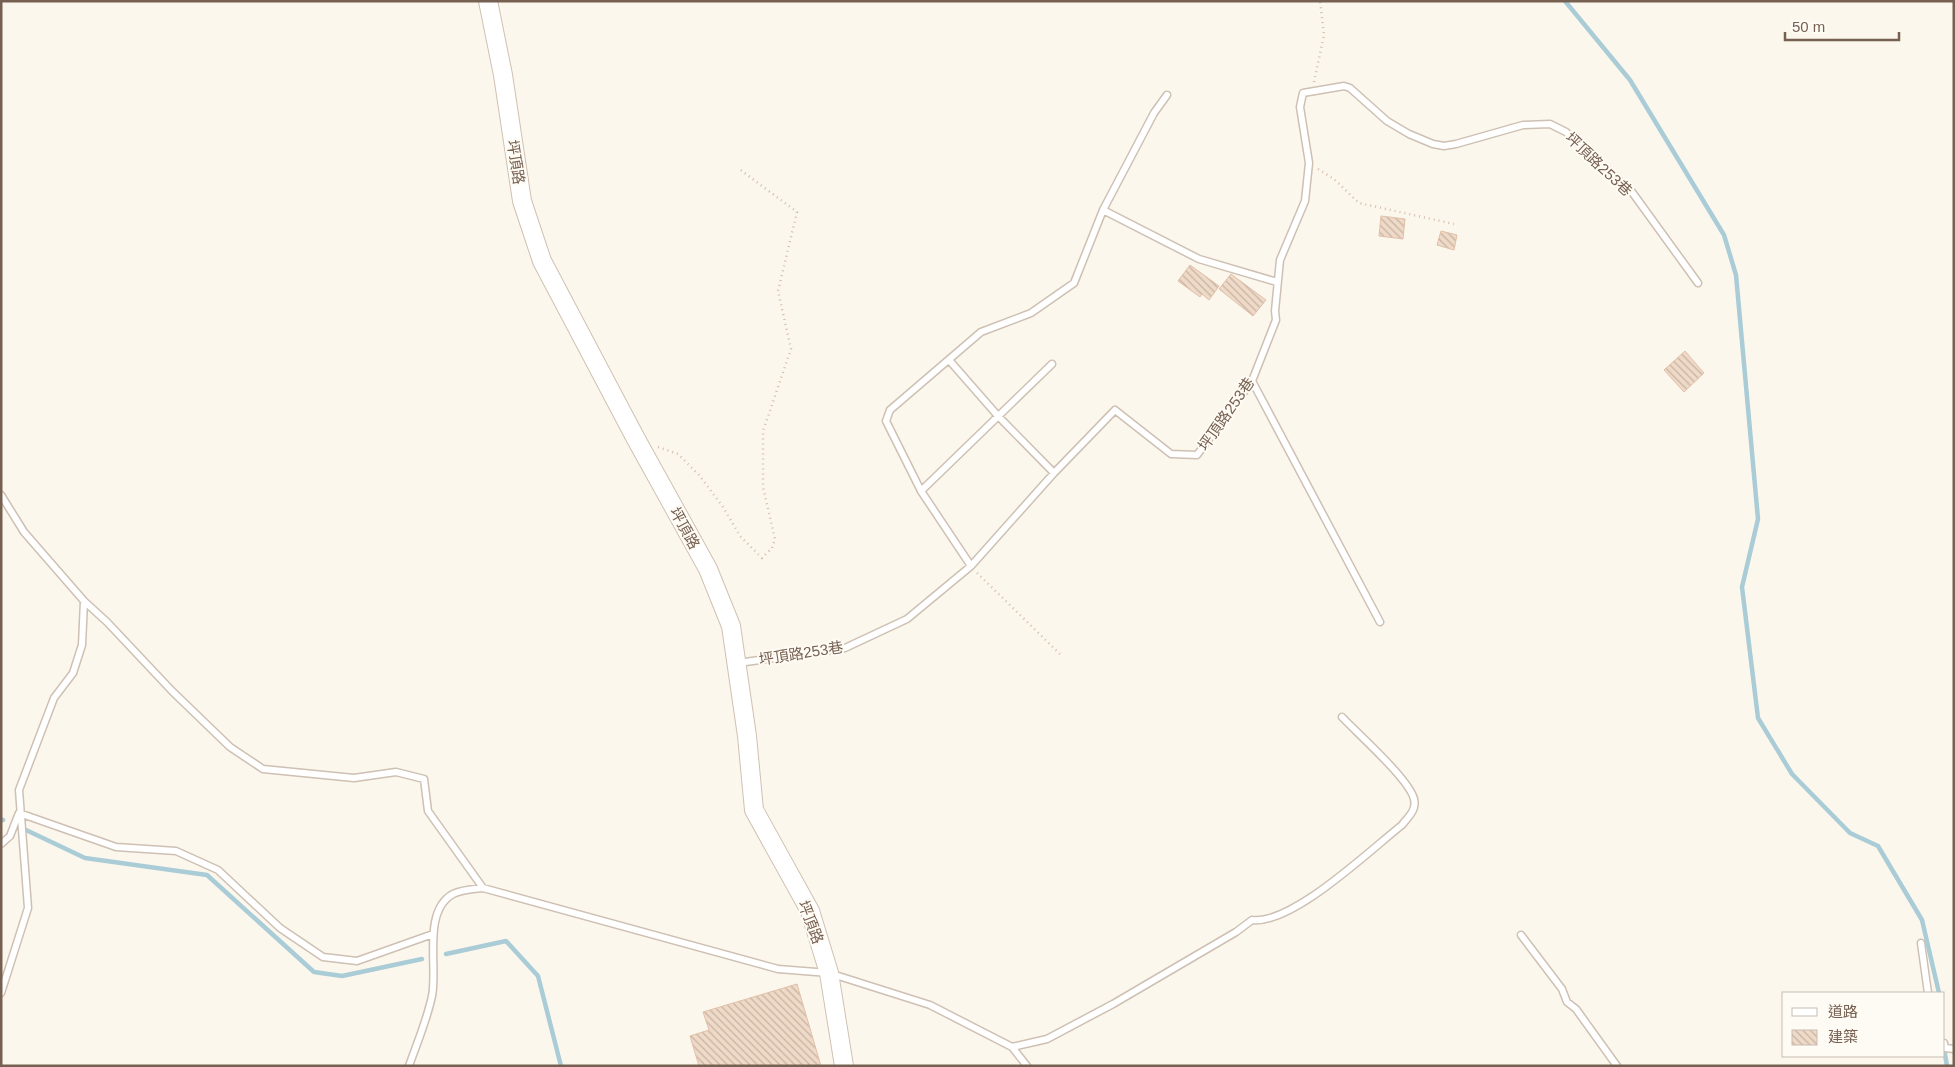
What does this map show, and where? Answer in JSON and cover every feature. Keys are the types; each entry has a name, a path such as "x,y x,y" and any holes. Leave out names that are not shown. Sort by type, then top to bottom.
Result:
{"street":[{"name":"坪頂路","path":"488,1 503,75 522,201 542,261 708,569 731,626 754,810 810,911 829,973 844,1066"}],"lane":[{"name":"坪頂路253巷","path":"737,663 845,648 907,618 970,566 1054,473 1116,410 1171,454 1197,455 1252,381 1276,320 1277,282 1280,260 1305,202 1309,162 1300,107 1303,93 1344,86 1350,88 1387,121 1409,134 1444,146 1523,125 1550,124 1566,132 1632,192 1698,283"},
{"path":"970,566 921,490 886,421 890,410 982,332 1031,313 1074,283 1103,210 1154,113 1167,96"},
{"path":"1103,210 1199,259 1277,282"},
{"path":"949,360 998,416 1054,473"},
{"path":"921,490 1052,364"},
{"path":"1252,381 1380,622"},
{"path":"1,495 24,532 84,601 108,622 172,691 230,747 263,769 354,778 396,772 424,779 428,812 483,888"},
{"path":"1,993 28,908 19,813 19,790 54,698 72,673 82,645 84,601"},
{"path":"1012,1047 1047,1039 1113,1004 1236,932 1252,920 1262,921 1275,917 1305,902 1402,825 1414,810 1414,799 1406,784 1342,717"},
{"path":"1,844 10,836 19,813"},
{"path":"19,813 116,847 176,851 218,870 280,928 323,956 357,961 433,934"},
{"path":"409,1066 432,997 435,975 433,934 436,916 443,903 452,894 483,888 778,969 829,973 930,1005 1012,1047 1027,1066"},
{"path":"1521,935 1562,989 1567,1002 1576,1009 1617,1066"},
{"path":"1921,943 1928,992"}],"path":[{"path":"1312,90 1324,34 1320,1"},
{"path":"1309,162 1334,180 1360,203 1454,224"},
{"path":"636,438 678,454 699,475 724,507 740,536 762,558 772,548 775,539 762,487 763,431 790,349 778,291 797,212 738,168"},
{"path":"970,566 1060,654"}],"building":[{"path":"1381,216 1405,219 1403,239 1379,236"},
{"path":"1441,231 1457,235 1454,250 1437,245"},
{"path":"1190,265 1219,286 1209,300 1202,294 1200,297 1178,281"},
{"path":"1231,274 1266,300 1253,316 1219,289"},
{"path":"1685,351 1704,373 1684,392 1664,370"},
{"path":"797,984 821,1066 699,1066 690,1036 709,1030 703,1012"}],"waterway":[{"path":"1565,1 1630,80 1724,235 1736,275 1758,519 1742,587 1758,718 1792,774 1850,833 1878,846 1922,920 1939,992"},
{"path":"26,830 85,858 207,875 314,972 342,976 422,959"},
{"path":"446,954 506,941 538,976 561,1066"},
{"path":"1945,1055 1947,1066"}]}
